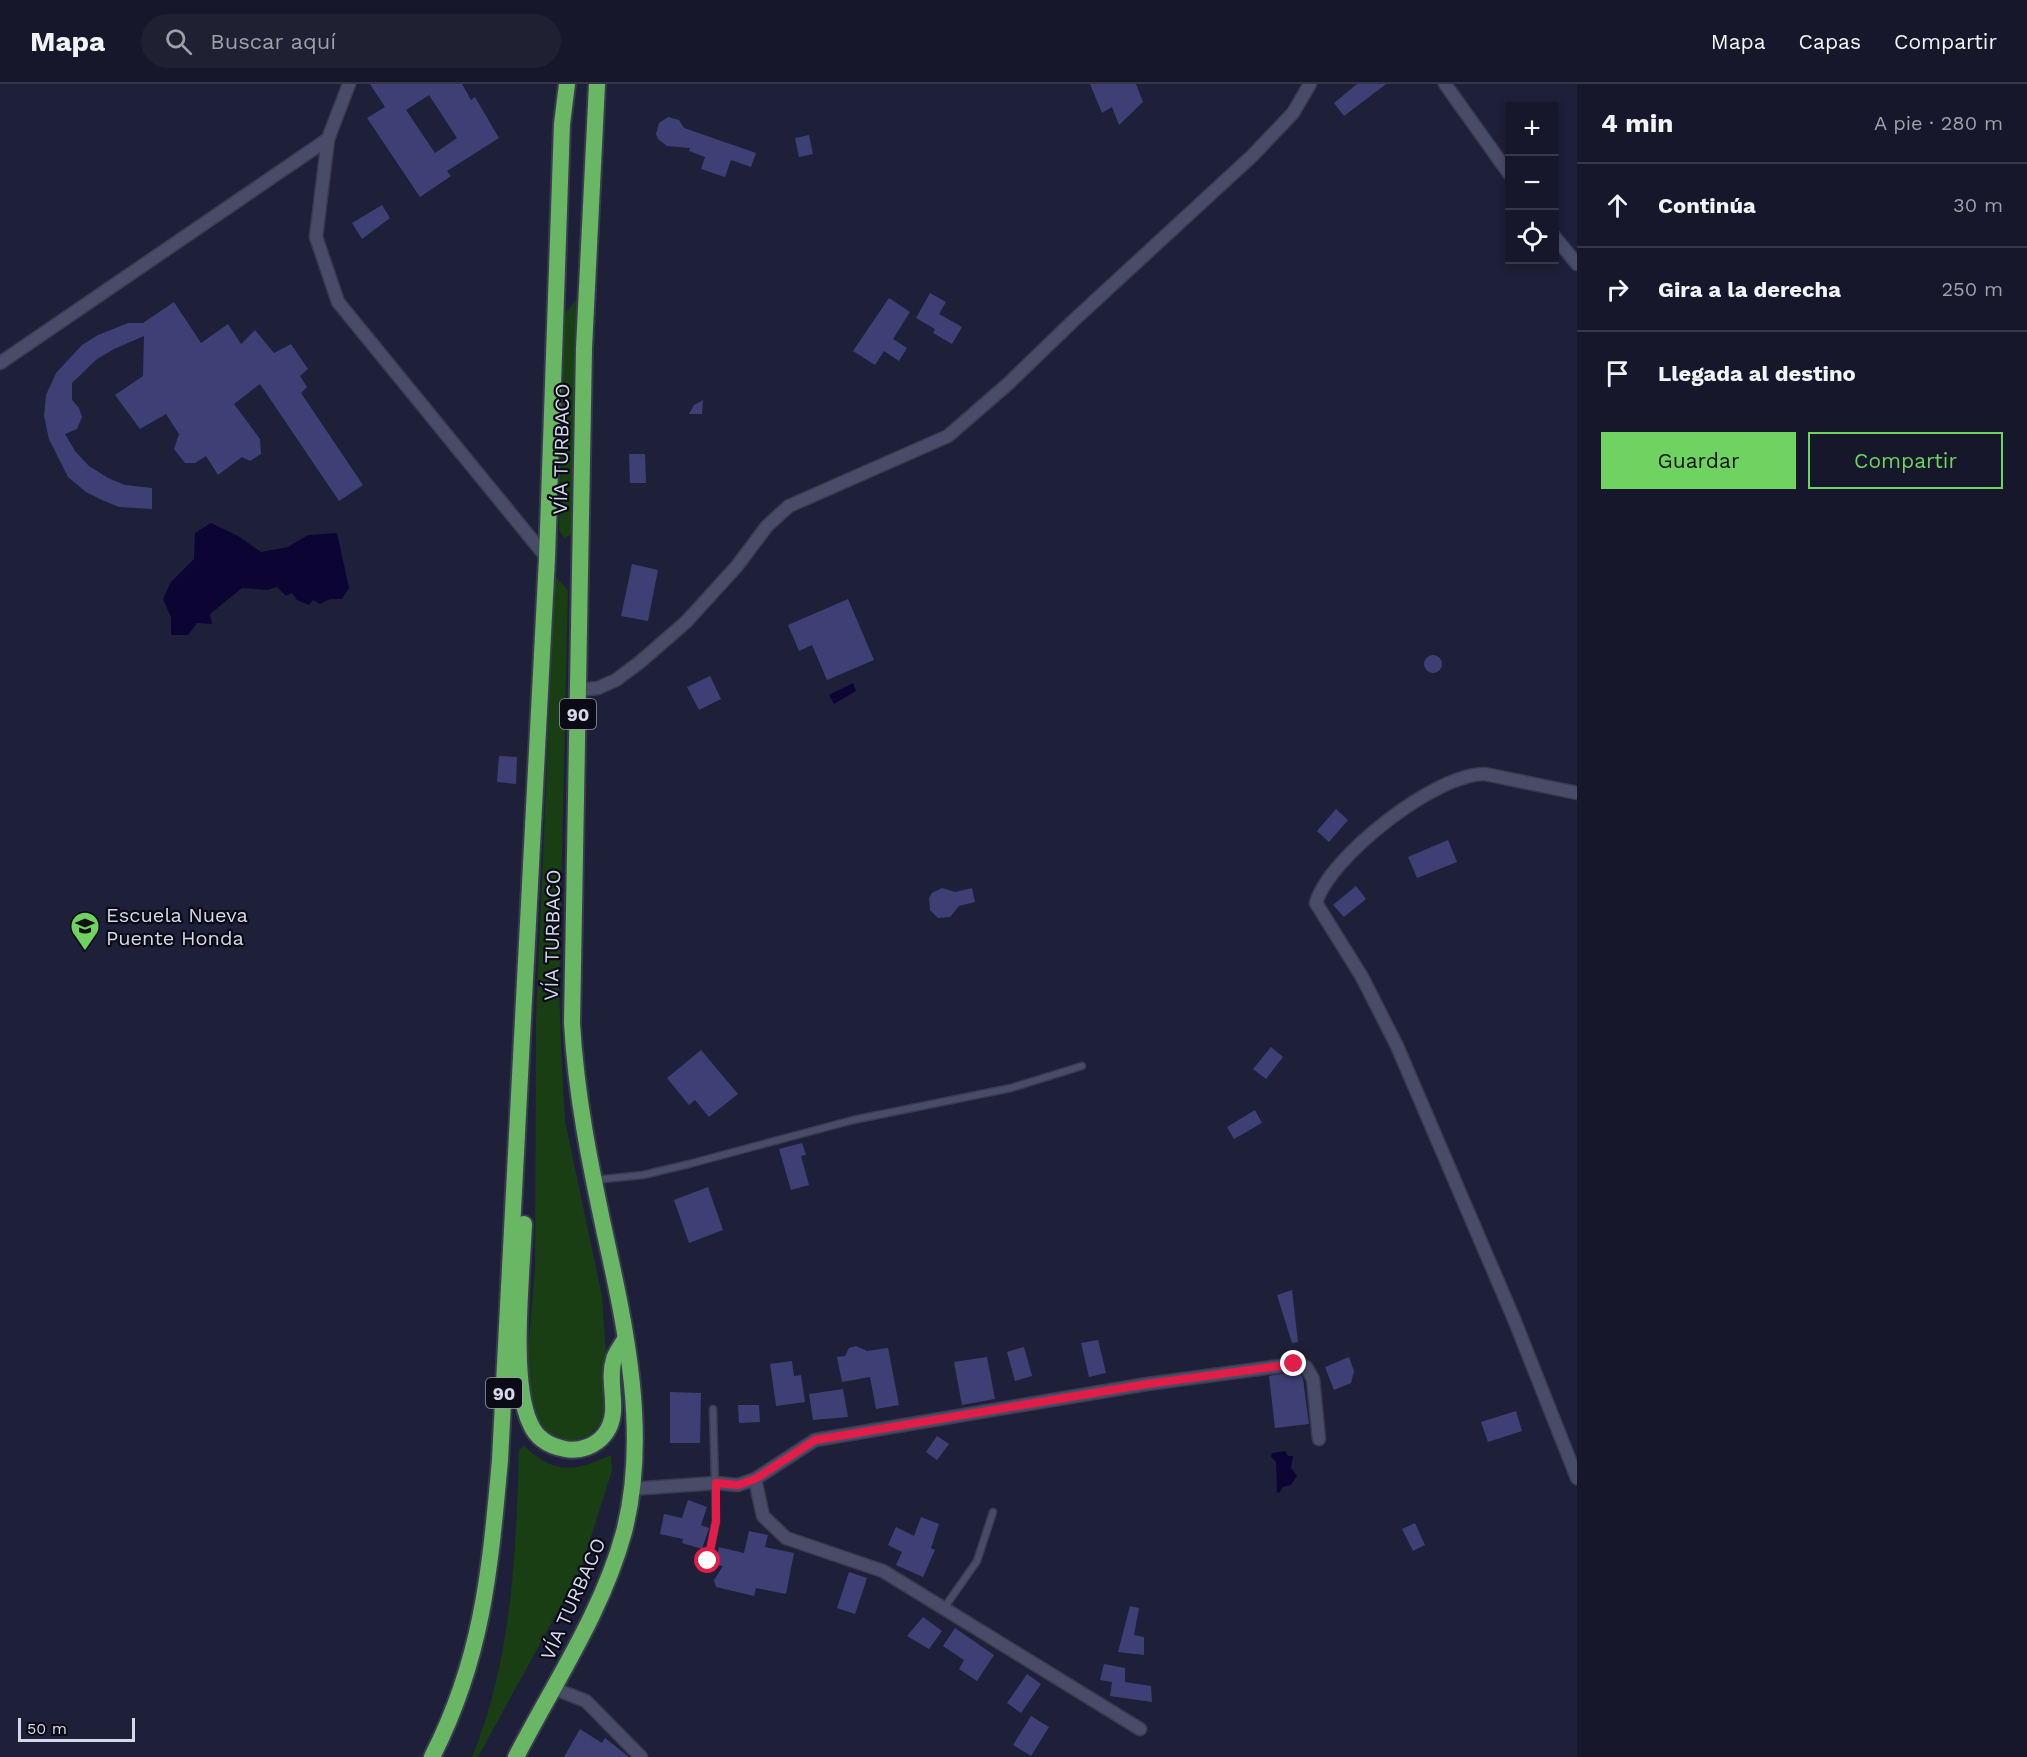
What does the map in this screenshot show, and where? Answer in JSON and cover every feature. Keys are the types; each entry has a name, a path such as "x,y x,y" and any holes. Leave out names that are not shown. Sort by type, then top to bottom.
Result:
{"highway":[{"name":"VÍA TURBACO","path":"432,1757 468,1676 490,1567 500,1460 547,558 561,148 567,84"},
{"name":"VÍA TURBACO","path":"516,1757 555,1689 610,1576 625,1528 635,1440 618,1288 594,1180 576,1078 572,1023 584,348 597,84"},
{"path":"516,1161 525,1194 519,1370 528,1417 539,1437 556,1448 569,1450 590,1446 601,1438 613,1420 614,1360 625,1339"}],"street":[{"path":"349,84 328,140 315,237 338,302 547,558"},
{"path":"579,690 598,688 616,680 686,622 737,566 767,526 789,506 948,436 1024,370 1073,321 1252,156 1293,113 1310,84"},
{"path":"1445,84 1505,169"},
{"path":"0,363 328,140"},
{"path":"1559,242 1577,264"},
{"path":"1577,793 1485,774 1473,774 1451,780 1389,818 1331,876 1318,893 1316,903 1362,976 1397,1046 1514,1319 1577,1478"},
{"path":"630,1489 716,1483 738,1485 755,1479 815,1440 1147,1384 1294,1364 1306,1367 1313,1379 1319,1439"},
{"path":"755,1479 763,1516 786,1538 883,1571 1140,1729"},
{"path":"555,1689 586,1701 641,1757"}],"lane":[{"path":"594,1180 643,1175 853,1120 1011,1088 1082,1066"},
{"path":"708,1561 716,1521 713,1409"},
{"path":"944,1608 977,1561 993,1512"}],"green space":[{"path":"576,300 572,534 564,538 559,530 564,315"},
{"path":"555,576 568,590 559,992 565,1121 602,1296 609,1397 605,1419 589,1435 573,1441 556,1439 539,1423 530,1397 527,1364 535,1266 536,1020"},
{"path":"524,1446 546,1462 565,1468 586,1465 611,1455 612,1471 580,1571 478,1757 472,1757 496,1683 504,1645 516,1528 519,1450"}],"shaded area":[{"path":"211,523 238,536 261,552 288,547 308,535 337,533 349,588 342,599 330,599 320,604 313,600 309,605 297,600 292,593 286,596 277,587 268,590 242,588 210,614 212,624 197,623 188,635 171,635 171,617 163,599 171,582 194,559 195,533"},
{"path":"853,683 856,691 834,704 829,695"},
{"path":"1285,1451 1288,1456 1293,1456 1291,1468 1297,1476 1291,1485 1283,1487 1277,1493 1276,1462 1271,1457 1272,1453"}],"building":[{"path":"370,84 462,84 471,100 475,97 499,138 447,171 451,176 420,197 367,118 385,107","holes":["429,95 457,138 435,153 406,110"]},
{"path":"1090,84 1136,84 1143,102 1119,125 1112,107 1102,113"},
{"path":"1357,84 1386,84 1344,116 1334,103"},
{"path":"668,117 679,120 684,128 756,153 751,167 731,160 725,177 701,169 705,157 689,151 690,148 667,146 658,139 656,134 659,123"},
{"path":"809,135 813,154 799,157 795,138"},
{"path":"382,205 390,218 362,239 352,223"},
{"path":"930,293 946,302 939,314 962,327 952,344 933,333 935,329 916,318"},
{"path":"889,298 910,312 893,339 907,348 899,361 884,351 875,365 853,351"},
{"path":"174,302 201,343 228,324 241,344 255,330 274,353 291,344 308,369 300,376 307,387 301,393 363,485 339,501 260,384 234,404 260,439 261,454 250,461 242,457 218,475 206,456 195,463 185,463 174,449 179,434 166,414 140,429 115,395 143,376 144,336 97,359 72,383 72,400 79,408 82,417 77,429 65,434 75,451 89,466 108,478 125,485 152,488 152,509 119,507 86,492 68,477 49,439 44,416 46,395 56,373 82,345 98,335 128,323 143,323"},
{"path":"703,400 702,414 689,414 694,405"},
{"path":"629,454 645,454 646,483 630,483"},
{"path":"632,564 658,570 648,621 621,616"},
{"path":"848,599 874,660 827,680 812,645 799,651 788,625"},
{"path":"1433,655 1439,658 1442,664 1439,670 1433,673 1427,670 1424,664 1427,658"},
{"path":"710,676 721,699 699,710 687,687"},
{"path":"499,756 517,757 516,784 497,782"},
{"path":"1336,809 1348,820 1329,842 1317,831"},
{"path":"1448,840 1457,862 1417,878 1408,857"},
{"path":"1356,886 1366,899 1344,917 1333,905"},
{"path":"942,888 955,892 972,888 975,902 959,906 950,917 938,918 930,910 929,898 932,893"},
{"path":"1271,1047 1283,1057 1266,1079 1253,1069"},
{"path":"701,1050 738,1094 709,1117 695,1100 689,1105 667,1078"},
{"path":"1255,1110 1262,1123 1234,1139 1227,1127"},
{"path":"802,1143 806,1155 801,1156 809,1185 791,1190 779,1149"},
{"path":"708,1187 723,1230 689,1243 674,1200"},
{"path":"1292,1290 1298,1342 1292,1343 1277,1295"},
{"path":"1098,1340 1106,1373 1089,1377 1081,1343"},
{"path":"856,1346 867,1351 888,1348 899,1405 876,1409 870,1377 842,1382 837,1357 845,1356 849,1348"},
{"path":"1024,1347 1032,1376 1015,1381 1007,1352"},
{"path":"987,1357 995,1399 962,1405 954,1362"},
{"path":"1349,1357 1354,1371 1351,1383 1334,1390 1325,1367"},
{"path":"792,1361 794,1376 801,1375 805,1402 776,1406 770,1364"},
{"path":"1294,1372 1301,1374 1303,1379 1309,1424 1275,1428 1269,1376"},
{"path":"843,1389 848,1417 813,1420 809,1394"},
{"path":"670,1392 701,1393 700,1443 670,1443"},
{"path":"738,1405 759,1405 760,1422 739,1423"},
{"path":"1516,1411 1522,1431 1488,1442 1481,1422"},
{"path":"937,1436 949,1444 937,1460 926,1452"},
{"path":"688,1500 707,1507 701,1525 709,1528 702,1549 682,1543 683,1539 660,1534 664,1514 682,1518"},
{"path":"921,1517 939,1524 931,1548 935,1550 923,1577 896,1565 902,1552 888,1545 896,1527 914,1536"},
{"path":"1415,1523 1425,1545 1413,1551 1402,1529"},
{"path":"749,1531 768,1535 765,1547 794,1553 786,1594 756,1588 754,1596 716,1587 714,1580 723,1566 715,1565 719,1547 744,1553"},
{"path":"849,1572 867,1578 855,1614 837,1608"},
{"path":"1130,1606 1139,1608 1134,1635 1144,1637 1144,1655 1118,1652"},
{"path":"923,1617 942,1631 929,1649 907,1636"},
{"path":"955,1628 994,1655 977,1681 959,1669 964,1660 943,1646"},
{"path":"1104,1664 1125,1668 1125,1682 1151,1686 1152,1702 1110,1696 1112,1682 1100,1680"},
{"path":"1027,1674 1041,1684 1021,1713 1007,1703"},
{"path":"1031,1716 1049,1727 1031,1756 1013,1745"},
{"path":"580,1729 602,1743 605,1738 629,1757 564,1757"}],"place":[{"name":"Escuela Nueva Puente Honda","path":"85,952"}],"route":[{"path":"708,1561 716,1521 716,1483 738,1485 755,1479 815,1440 1147,1384 1294,1364"}]}
